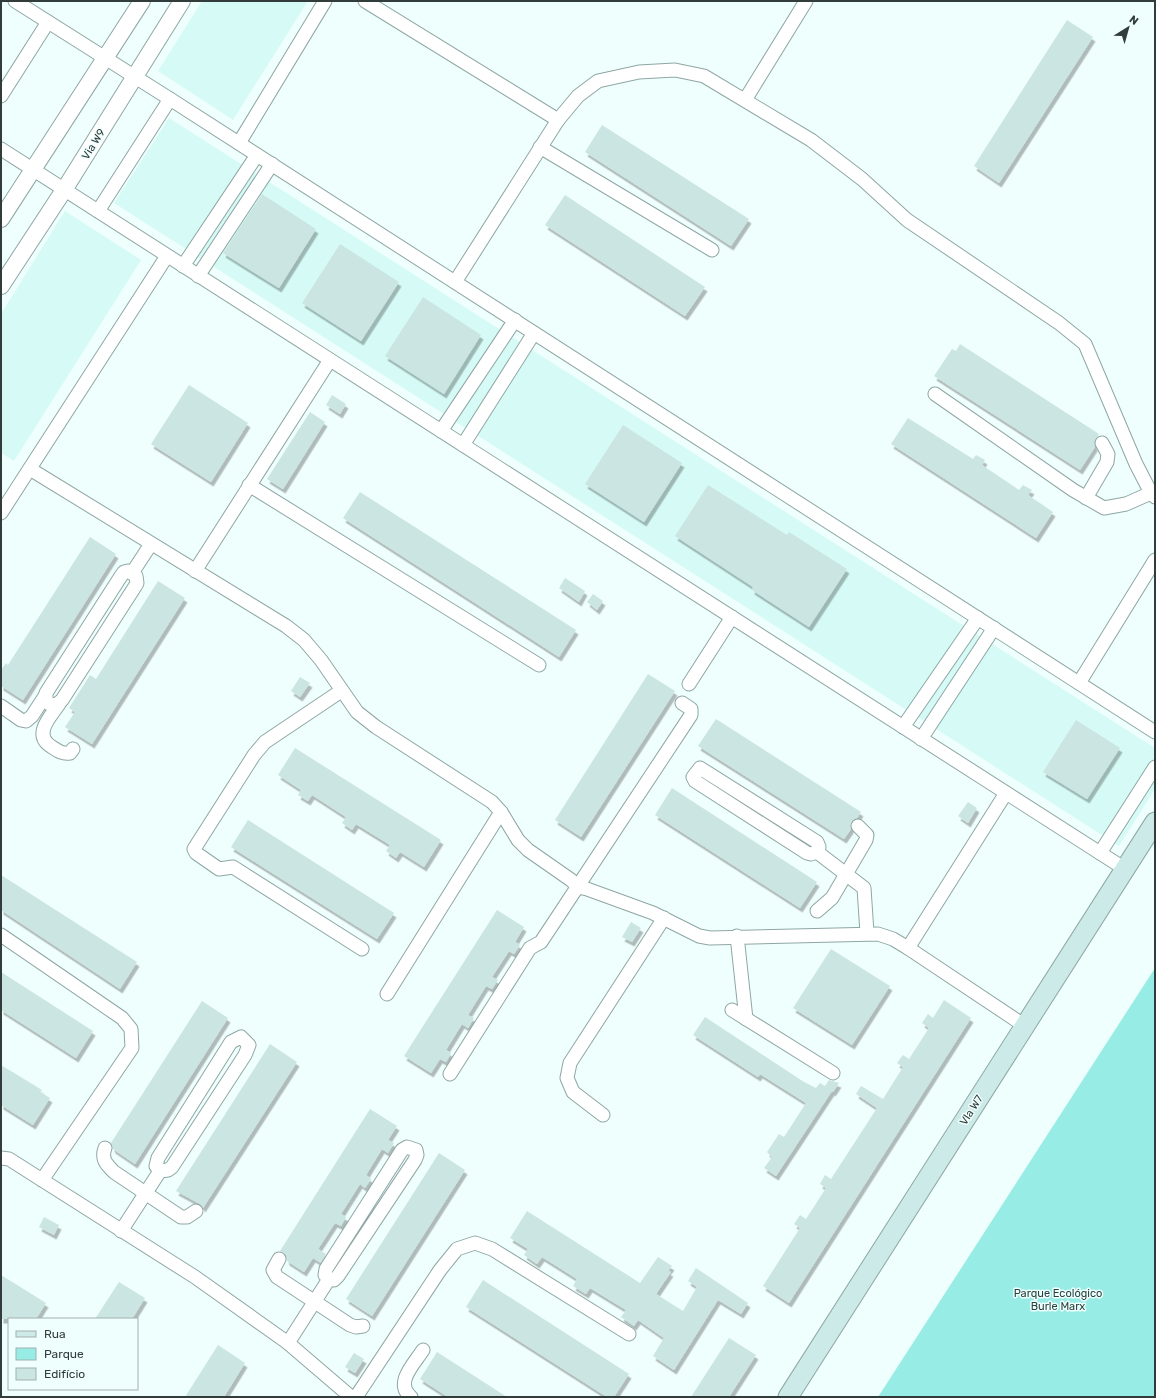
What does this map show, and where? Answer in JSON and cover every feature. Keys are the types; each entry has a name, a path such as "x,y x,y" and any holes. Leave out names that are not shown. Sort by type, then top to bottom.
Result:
{"main road":[{"name":"Vla W7","path":"788,1397 1155,822"}],"street":[{"path":"15,1 135,76 1155,732"},
{"path":"1,219 142,1"},
{"name":"Via W9","path":"1,286 64,190 182,1"},
{"path":"239,143 325,1"},
{"path":"365,1 558,120"},
{"path":"745,100 806,1"},
{"path":"1,96 48,22"},
{"path":"455,282 540,147 558,120 578,96 598,81 639,72 675,70 704,76 811,140 862,179 907,220 1059,323 1085,344 1136,464 1153,495 1126,504 1104,508 1086,498 935,394"},
{"path":"98,211 170,99"},
{"path":"540,147 712,250"},
{"path":"1,149 1125,869"},
{"path":"183,266 257,155"},
{"path":"198,276 272,164"},
{"path":"1,513 167,256"},
{"path":"441,431 515,320"},
{"path":"463,445 534,332"},
{"path":"195,571 330,360"},
{"path":"1086,498 1107,462 1108,454 1102,444"},
{"path":"30,469 286,626 304,640 321,660 341,691 357,712 376,727 492,802 501,812 518,840 528,850 571,880 578,887 664,918 699,936 710,938 737,936 878,934 893,939 908,948 1025,1026"},
{"path":"249,485 539,665"},
{"path":"132,572 151,544"},
{"path":"1079,683 1155,560"},
{"path":"1,706 21,720 26,721 32,716 124,572 132,572 136,576 137,583 42,731 42,737 48,744 63,754 70,753 73,748"},
{"path":"689,684 732,617"},
{"path":"903,727 978,618"},
{"path":"921,739 994,628"},
{"path":"341,691 265,742 254,755 194,849 196,853 219,869 233,867 362,949"},
{"path":"45,696 49,704 59,704"},
{"path":"450,1074 530,948 541,942 691,715 691,709 682,703"},
{"path":"1100,853 1155,767"},
{"path":"698,769 703,769 816,842 819,847 817,852 811,854 807,853 696,782 693,776 698,769"},
{"path":"908,948 1006,793"},
{"path":"387,994 501,812"},
{"path":"817,910 832,898 866,840 867,835 858,826"},
{"path":"817,852 864,888 867,934"},
{"path":"603,1115 574,1092 567,1078 570,1063 664,918"},
{"path":"1,935 122,1018 131,1029 132,1048 42,1180"},
{"path":"737,936 746,1019"},
{"path":"732,1010 832,1073"},
{"path":"121,1231 160,1171 165,1171 172,1167 245,1055 249,1045 241,1037 231,1042 158,1158 156,1166 160,1171"},
{"path":"407,1146 411,1147 417,1155 415,1160 338,1276 334,1280 329,1279 325,1275 326,1269 402,1150 407,1146"},
{"path":"105,1148 103,1155 105,1163 114,1172 181,1217 187,1217 196,1211"},
{"path":"1,1158 9,1159 195,1277 288,1343 351,1397"},
{"path":"356,1397 440,1270 457,1249 475,1243 492,1249 629,1334"},
{"path":"280,1259 274,1266 274,1274 350,1325 356,1327 363,1326"},
{"path":"288,1343 329,1279"},
{"path":"411,1397 405,1392 403,1384 407,1374 423,1350"}],"shaded area":[{"path":"202,1 308,1 233,120 158,71"},
{"path":"169,118 1155,748 1155,789 1119,846 114,203"},
{"path":"65,211 141,260 14,461 1,453 1,314"}],"green space":[{"name":"Parque Ecológico Burle Marx","path":"1155,968 1155,1397 878,1397"}],"building":[{"path":"1067,20 1093,37 999,183 974,166"},
{"path":"602,125 749,219 731,246 585,152"},
{"path":"262,194 316,229 279,288 223,253"},
{"path":"565,195 705,287 685,316 545,225"},
{"path":"340,244 399,282 361,341 302,303"},
{"path":"423,297 481,335 444,394 385,356"},
{"path":"960,344 1099,434 1094,442 1095,447 1080,470 934,376 952,349 956,351"},
{"path":"189,385 248,423 211,482 151,444"},
{"path":"332,395 346,404 340,414 326,405"},
{"path":"310,412 325,422 283,489 267,479"},
{"path":"908,418 973,459 976,455 985,460 982,465 1019,490 1023,485 1032,490 1028,495 1053,512 1036,538 891,444"},
{"path":"623,425 682,463 644,522 585,484"},
{"path":"708,485 787,535 789,532 847,569 809,627 752,590 753,587 675,536"},
{"path":"360,492 576,630 559,657 343,518"},
{"path":"90,537 116,554 23,700 1,686 1,670 6,663 8,665"},
{"path":"565,578 585,591 579,602 559,588"},
{"path":"158,581 185,598 92,744 65,727 75,712 69,708 90,675 96,679"},
{"path":"593,594 603,601 597,610 587,602"},
{"path":"648,674 675,691 581,837 555,820"},
{"path":"300,677 310,683 300,697 291,691"},
{"path":"716,719 861,812 857,818 852,821 851,829 844,839 698,746"},
{"path":"1076,720 1120,748 1087,799 1043,772"},
{"path":"295,748 441,840 424,867 400,852 396,858 386,851 390,845 356,824 352,830 342,823 346,817 312,795 308,801 298,795 301,790 278,775"},
{"path":"672,788 817,882 800,908 655,815"},
{"path":"968,802 977,808 968,823 958,816"},
{"path":"248,820 394,913 377,939 231,847"},
{"path":"1,875 137,962 120,989 1,910"},
{"path":"497,910 524,927 515,942 520,945 514,954 509,951 492,977 498,980 492,989 486,986 468,1015 474,1018 468,1028 462,1024 446,1050 451,1053 446,1062 440,1059 431,1073 404,1056"},
{"path":"631,922 641,928 632,942 622,937"},
{"path":"831,949 890,986 852,1045 793,1008"},
{"path":"1,972 93,1031 76,1058 1,1010"},
{"path":"944,1000 971,1018 789,1303 763,1286 800,1228 794,1224 800,1215 806,1219 826,1188 820,1184 825,1175 831,1179 877,1108 856,1094 861,1086 883,1099 903,1067 897,1063 903,1055 909,1059 929,1028 922,1023 928,1014 933,1018"},
{"path":"202,1001 228,1018 135,1164 113,1149 111,1143"},
{"path":"705,1017 804,1082 816,1088 820,1083 825,1086 829,1080 839,1083 833,1092 832,1091 776,1176 764,1168 772,1157 767,1152 779,1134 784,1137 806,1103 760,1074 758,1077 693,1035"},
{"path":"270,1044 297,1062 203,1208 200,1204 176,1191"},
{"path":"1,1065 42,1090 40,1092 50,1098 33,1125 1,1105"},
{"path":"370,1109 397,1126 388,1140 394,1143 388,1153 382,1149 366,1175 371,1179 365,1188 360,1184 341,1214 346,1217 341,1226 335,1223 318,1249 326,1254 321,1263 313,1258 304,1272 287,1261 286,1255 280,1251"},
{"path":"439,1153 465,1170 372,1316 346,1299"},
{"path":"527,1211 640,1283 658,1257 672,1266 668,1271 671,1272 656,1294 683,1311 697,1287 688,1281 696,1268 748,1303 741,1314 718,1300 674,1370 653,1356 664,1338 638,1320 634,1326 621,1317 626,1310 590,1288 586,1294 573,1286 577,1279 542,1257 537,1264 524,1255 528,1249 510,1238"},
{"path":"44,1217 59,1225 54,1235 39,1227"},
{"path":"1,1275 46,1303 37,1318 1,1319"},
{"path":"483,1280 629,1374 614,1397 607,1397 466,1307"},
{"path":"119,1282 145,1298 133,1318 96,1318"},
{"path":"729,1338 756,1355 729,1397 691,1397"},
{"path":"218,1345 245,1363 224,1397 185,1397"},
{"path":"437,1352 507,1397 448,1397 420,1379"},
{"path":"354,1353 364,1359 355,1373 345,1367"}]}
